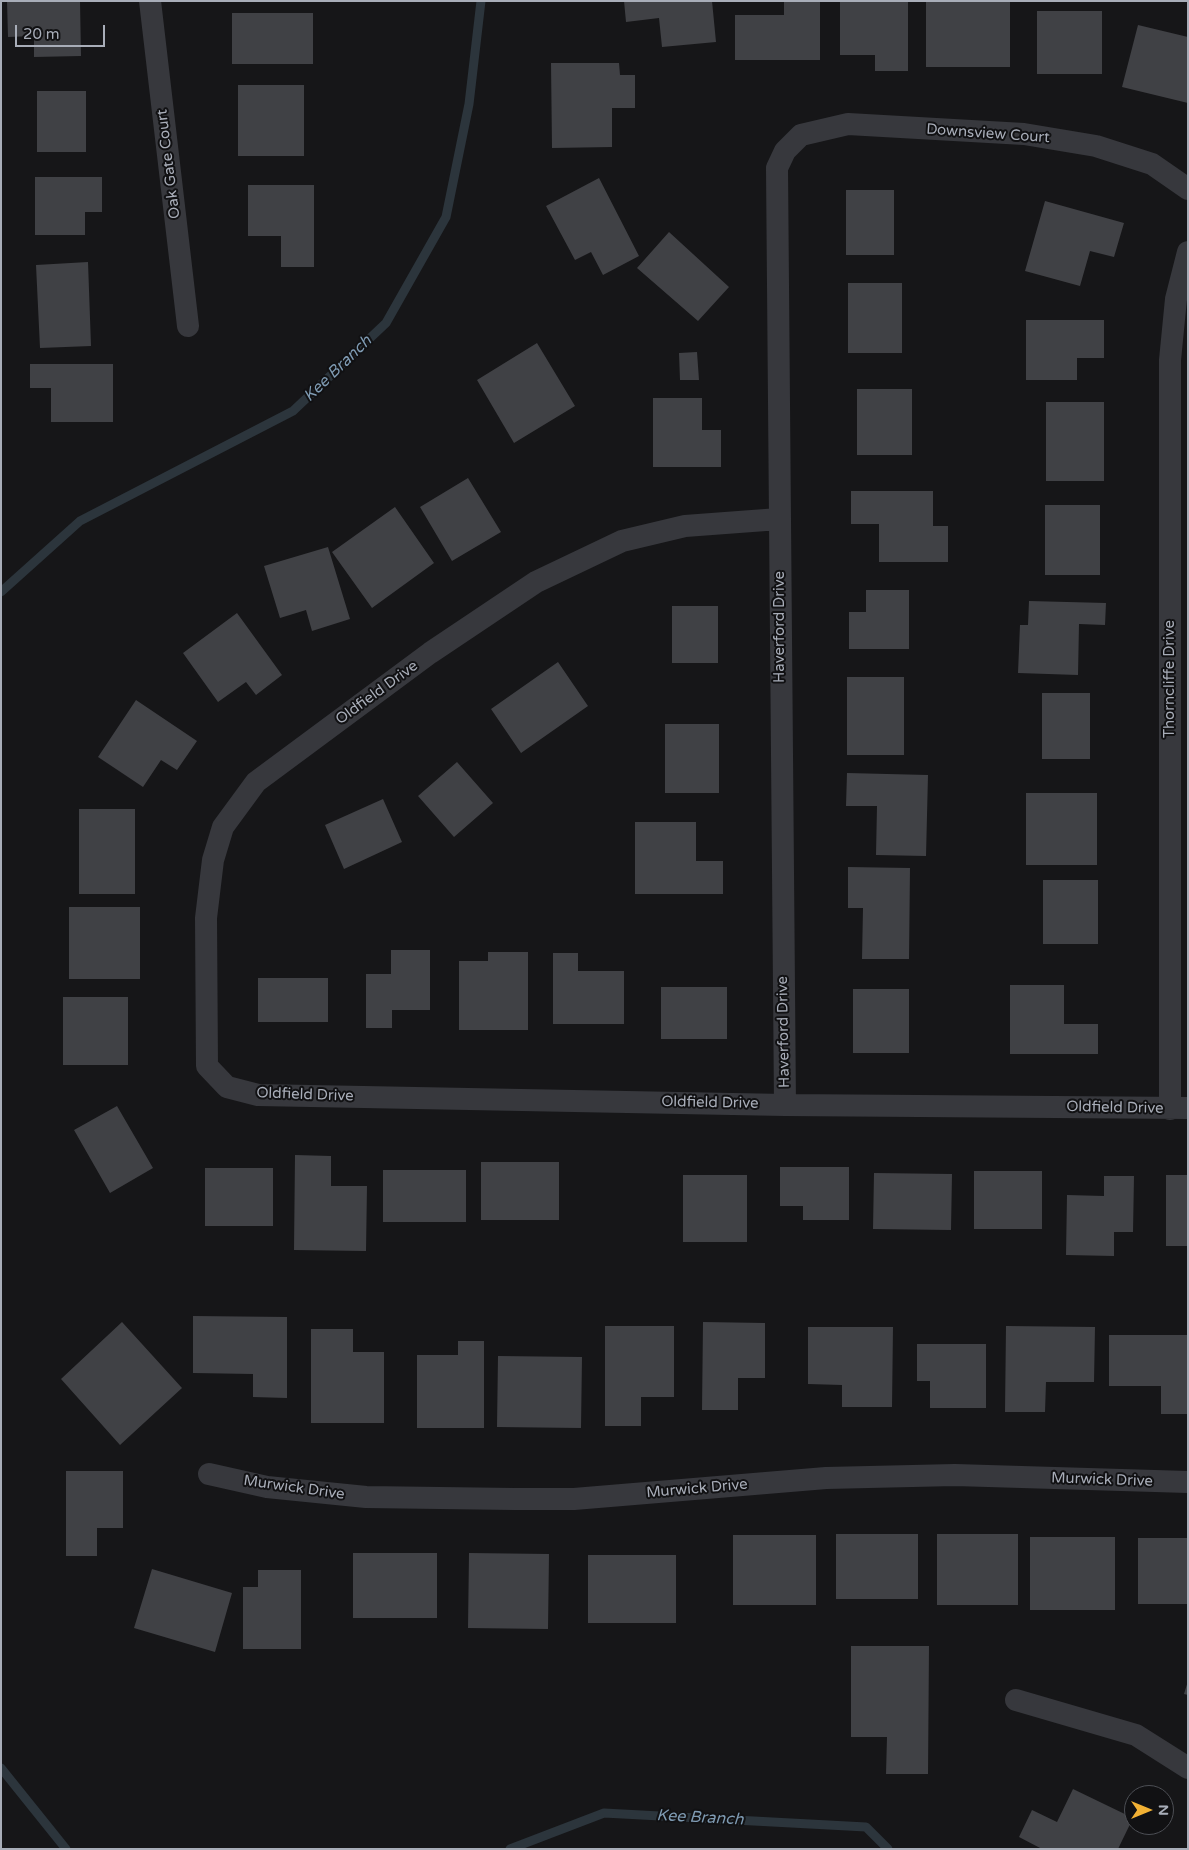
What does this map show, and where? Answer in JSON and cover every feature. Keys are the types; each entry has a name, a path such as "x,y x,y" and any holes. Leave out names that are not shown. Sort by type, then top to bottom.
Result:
{"street":[{"name":"Oak Gate Court","path":"150,1 188,326"},
{"name":"Downsview Court","path":"785,151 801,135 848,124 1024,134 1096,146 1152,164 1188,189"},
{"name":"Haverford Drive","path":"785,151 777,168 785,1105"},
{"name":"Thorncliffe Drive","path":"1179,1108 1170,360 1176,299 1188,252"},
{"name":"Oldfield Drive","path":"779,519 685,526 622,541 536,582 430,653 256,782 223,827 213,860 206,918 207,1066 227,1087 258,1095 785,1105 1179,1108"},
{"name":"Murwick Drive","path":"209,1474 267,1487 366,1497 514,1499 574,1499 826,1478 955,1475 1188,1482"},
{"path":"1016,1700 1136,1734 1188,1768"}],"building":[{"path":"7,1 80,1 81,56 34,57 34,36 8,37"},
{"path":"624,1 712,1 716,42 662,47 659,18 626,22"},
{"path":"784,1 820,1 820,60 735,60 735,15 784,15"},
{"path":"840,1 908,1 908,71 875,71 875,55 840,55"},
{"path":"926,2 1010,2 1010,67 926,67"},
{"path":"1037,11 1102,11 1102,74 1037,74"},
{"path":"232,13 313,13 313,64 232,64"},
{"path":"1138,25 1188,37 1188,103 1122,87"},
{"path":"551,63 619,63 620,75 635,75 635,108 612,108 612,147 552,148"},
{"path":"238,85 304,85 304,156 238,156"},
{"path":"37,91 86,91 86,152 37,152"},
{"path":"35,177 102,177 102,212 85,212 85,235 35,235"},
{"path":"599,178 639,256 603,275 591,252 575,260 546,206"},
{"path":"248,185 314,185 314,267 281,267 281,236 248,236"},
{"path":"846,190 894,190 894,255 846,255"},
{"path":"1045,201 1124,223 1114,257 1090,251 1080,286 1025,271"},
{"path":"669,232 729,287 698,321 637,268"},
{"path":"88,262 91,346 40,348 36,265"},
{"path":"848,283 902,283 902,353 848,353"},
{"path":"1026,320 1104,320 1104,358 1077,358 1077,380 1026,380"},
{"path":"537,343 575,406 514,443 477,380"},
{"path":"697,352 699,380 680,380 679,353"},
{"path":"30,364 113,364 113,422 51,422 51,388 30,388"},
{"path":"857,389 912,389 912,455 857,455"},
{"path":"653,398 702,398 702,430 721,430 721,467 653,467"},
{"path":"1046,402 1104,402 1104,481 1046,481"},
{"path":"468,478 501,532 452,561 420,507"},
{"path":"851,491 933,491 933,526 948,526 948,562 879,562 879,524 851,524"},
{"path":"1045,505 1100,505 1100,575 1045,575"},
{"path":"395,507 434,563 372,608 332,552"},
{"path":"328,547 350,619 312,631 306,610 280,618 264,566"},
{"path":"866,590 909,590 909,649 849,649 849,612 866,612"},
{"path":"1029,601 1106,603 1105,625 1079,624 1078,675 1018,673 1020,625 1028,625"},
{"path":"672,606 718,606 718,663 672,663"},
{"path":"237,613 282,675 256,695 246,682 218,702 183,653"},
{"path":"558,662 588,706 521,753 491,709"},
{"path":"847,677 904,677 904,755 847,755"},
{"path":"1042,693 1090,693 1090,759 1042,759"},
{"path":"136,700 197,741 177,770 161,760 143,787 98,757"},
{"path":"665,724 719,724 719,793 665,793"},
{"path":"457,762 493,803 454,837 418,796"},
{"path":"847,773 928,775 926,856 876,855 877,806 846,806"},
{"path":"1026,793 1097,793 1097,865 1026,865"},
{"path":"383,799 402,842 344,869 325,825"},
{"path":"79,809 135,809 135,894 79,894"},
{"path":"635,822 696,822 696,861 723,861 723,894 635,894"},
{"path":"848,867 910,868 909,959 862,959 863,908 848,908"},
{"path":"1043,880 1098,880 1098,944 1043,944"},
{"path":"69,907 140,907 140,979 69,979"},
{"path":"391,950 430,950 430,1010 392,1010 392,1028 366,1028 366,974 391,974"},
{"path":"488,952 528,952 528,1030 459,1030 459,961 488,961"},
{"path":"553,953 578,953 578,971 624,971 624,1024 553,1024"},
{"path":"258,978 328,978 328,1022 258,1022"},
{"path":"1010,985 1064,985 1064,1024 1098,1024 1098,1054 1010,1054"},
{"path":"661,987 727,987 727,1039 661,1039"},
{"path":"853,989 909,989 909,1053 853,1053"},
{"path":"63,997 128,997 128,1065 63,1065"},
{"path":"117,1106 153,1168 110,1193 74,1130"},
{"path":"295,1155 331,1156 331,1186 367,1186 366,1251 294,1250"},
{"path":"481,1162 559,1162 559,1220 481,1220"},
{"path":"780,1167 849,1167 849,1220 803,1220 803,1206 780,1206"},
{"path":"205,1168 273,1168 273,1226 205,1226"},
{"path":"383,1170 466,1170 466,1222 383,1222"},
{"path":"974,1171 1042,1171 1042,1229 974,1229"},
{"path":"874,1173 952,1174 951,1230 873,1229"},
{"path":"683,1175 747,1175 747,1242 683,1242"},
{"path":"1166,1175 1188,1175 1188,1246 1166,1246"},
{"path":"1104,1176 1134,1176 1133,1232 1114,1232 1114,1256 1066,1255 1067,1195 1104,1196"},
{"path":"193,1316 287,1317 287,1398 253,1397 253,1374 193,1373"},
{"path":"122,1322 182,1388 120,1445 61,1379"},
{"path":"703,1322 765,1323 765,1378 738,1378 738,1410 702,1410"},
{"path":"605,1326 674,1326 674,1397 641,1397 641,1426 605,1426"},
{"path":"1006,1326 1095,1327 1094,1382 1046,1382 1045,1412 1005,1412"},
{"path":"808,1327 893,1327 892,1407 842,1407 842,1385 808,1384"},
{"path":"311,1329 353,1329 353,1352 384,1352 384,1423 311,1423"},
{"path":"1109,1335 1188,1335 1188,1414 1161,1414 1161,1386 1109,1386"},
{"path":"458,1341 484,1341 484,1428 417,1428 417,1355 458,1355"},
{"path":"917,1344 986,1344 986,1408 930,1408 930,1381 917,1381"},
{"path":"498,1356 582,1357 581,1428 497,1427"},
{"path":"66,1471 123,1471 123,1528 97,1528 97,1556 66,1556"},
{"path":"836,1534 918,1534 918,1599 836,1599"},
{"path":"937,1534 1018,1534 1018,1605 937,1605"},
{"path":"733,1535 816,1535 816,1605 733,1605"},
{"path":"1030,1537 1115,1537 1115,1610 1030,1610"},
{"path":"1138,1538 1188,1538 1188,1604 1138,1604"},
{"path":"353,1553 437,1553 437,1618 353,1618"},
{"path":"469,1553 549,1554 548,1629 468,1628"},
{"path":"588,1555 676,1555 676,1623 588,1623"},
{"path":"152,1569 232,1593 215,1652 134,1628"},
{"path":"258,1570 301,1570 301,1649 243,1649 243,1587 258,1587"},
{"path":"851,1646 929,1646 928,1774 886,1774 887,1737 851,1737"},
{"path":"1188,1681 1188,1695 1184,1694"},
{"path":"1073,1789 1124,1814 1125,1835 1118,1849 1042,1849 1019,1837 1032,1810 1057,1822"}],"waterway":[{"name":"Kee Branch","path":"1,592 80,521 293,411 386,323 446,217 469,104 481,1"},
{"name":"Kee Branch","path":"1,1768 66,1849"},
{"name":"Kee Branch","path":"510,1849 604,1813 866,1827 888,1849"}]}
